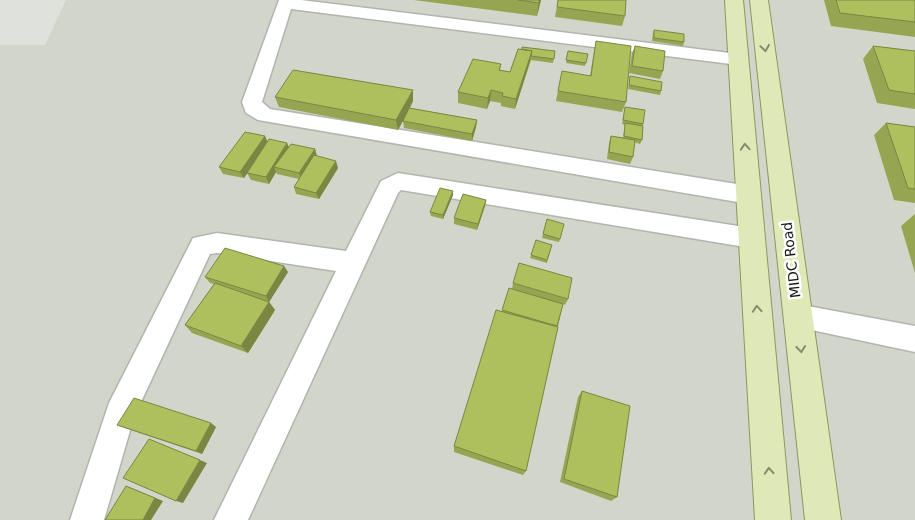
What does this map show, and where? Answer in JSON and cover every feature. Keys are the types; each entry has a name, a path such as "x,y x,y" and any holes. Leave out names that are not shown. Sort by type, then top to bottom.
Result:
{"main road":[{"path":"734,0 773,520"},
{"name":"MIDC Road","path":"759,0 823,520"}],"lane":[{"path":"739,59 285,4 252,102 252,108 265,115 748,195"},
{"path":"231,520 389,187 398,181 751,238"},
{"path":"87,520 120,414 202,245 217,242 353,263"},
{"path":"797,316 915,339"}],"shaded area":[{"path":"66,0 915,0 915,520 0,520 0,45 45,45"}],"building":[{"path":"518,0 539,0 539,3"},
{"path":"558,0 626,0 625,16 557,7"},
{"path":"836,0 915,0 915,22 840,13"},
{"path":"654,30 684,34 684,42 654,38"},
{"path":"596,41 631,46 626,102 558,91 562,71 591,76"},
{"path":"635,46 665,51 663,71 632,66"},
{"path":"873,46 915,51 915,94 889,90"},
{"path":"522,47 555,51 554,59 531,56 532,51 522,49"},
{"path":"518,49 532,51 516,99 502,96 503,93 491,90 488,98 458,92 473,59 501,64 499,70 510,72"},
{"path":"568,51 588,54 586,63 566,60"},
{"path":"293,70 413,90 396,120 275,97"},
{"path":"630,76 662,82 661,91 629,85"},
{"path":"625,107 645,110 643,124 623,120"},
{"path":"409,108 477,120 472,134 403,121"},
{"path":"625,123 643,126 642,140 624,136"},
{"path":"886,123 915,127 915,189 908,188"},
{"path":"245,132 265,136 240,172 219,167"},
{"path":"611,136 635,140 633,157 609,152"},
{"path":"269,139 287,143 266,177 247,173"},
{"path":"291,144 315,149 299,173 274,167"},
{"path":"314,155 336,161 316,193 294,187"},
{"path":"440,188 453,191 443,215 430,212"},
{"path":"463,194 486,200 478,224 454,218"},
{"path":"547,219 564,224 560,239 543,234"},
{"path":"536,240 552,245 547,260 531,255"},
{"path":"225,248 284,266 266,296 205,277"},
{"path":"519,263 572,278 568,299 513,283"},
{"path":"215,283 269,302 241,346 185,325"},
{"path":"509,288 563,304 557,326 502,310"},
{"path":"496,310 558,327 526,471 454,446"},
{"path":"582,391 630,406 617,497 564,479"},
{"path":"134,398 211,423 196,451 117,425"},
{"path":"149,439 200,460 176,501 123,478"},
{"path":"126,486 155,498 143,520 105,520"}]}
